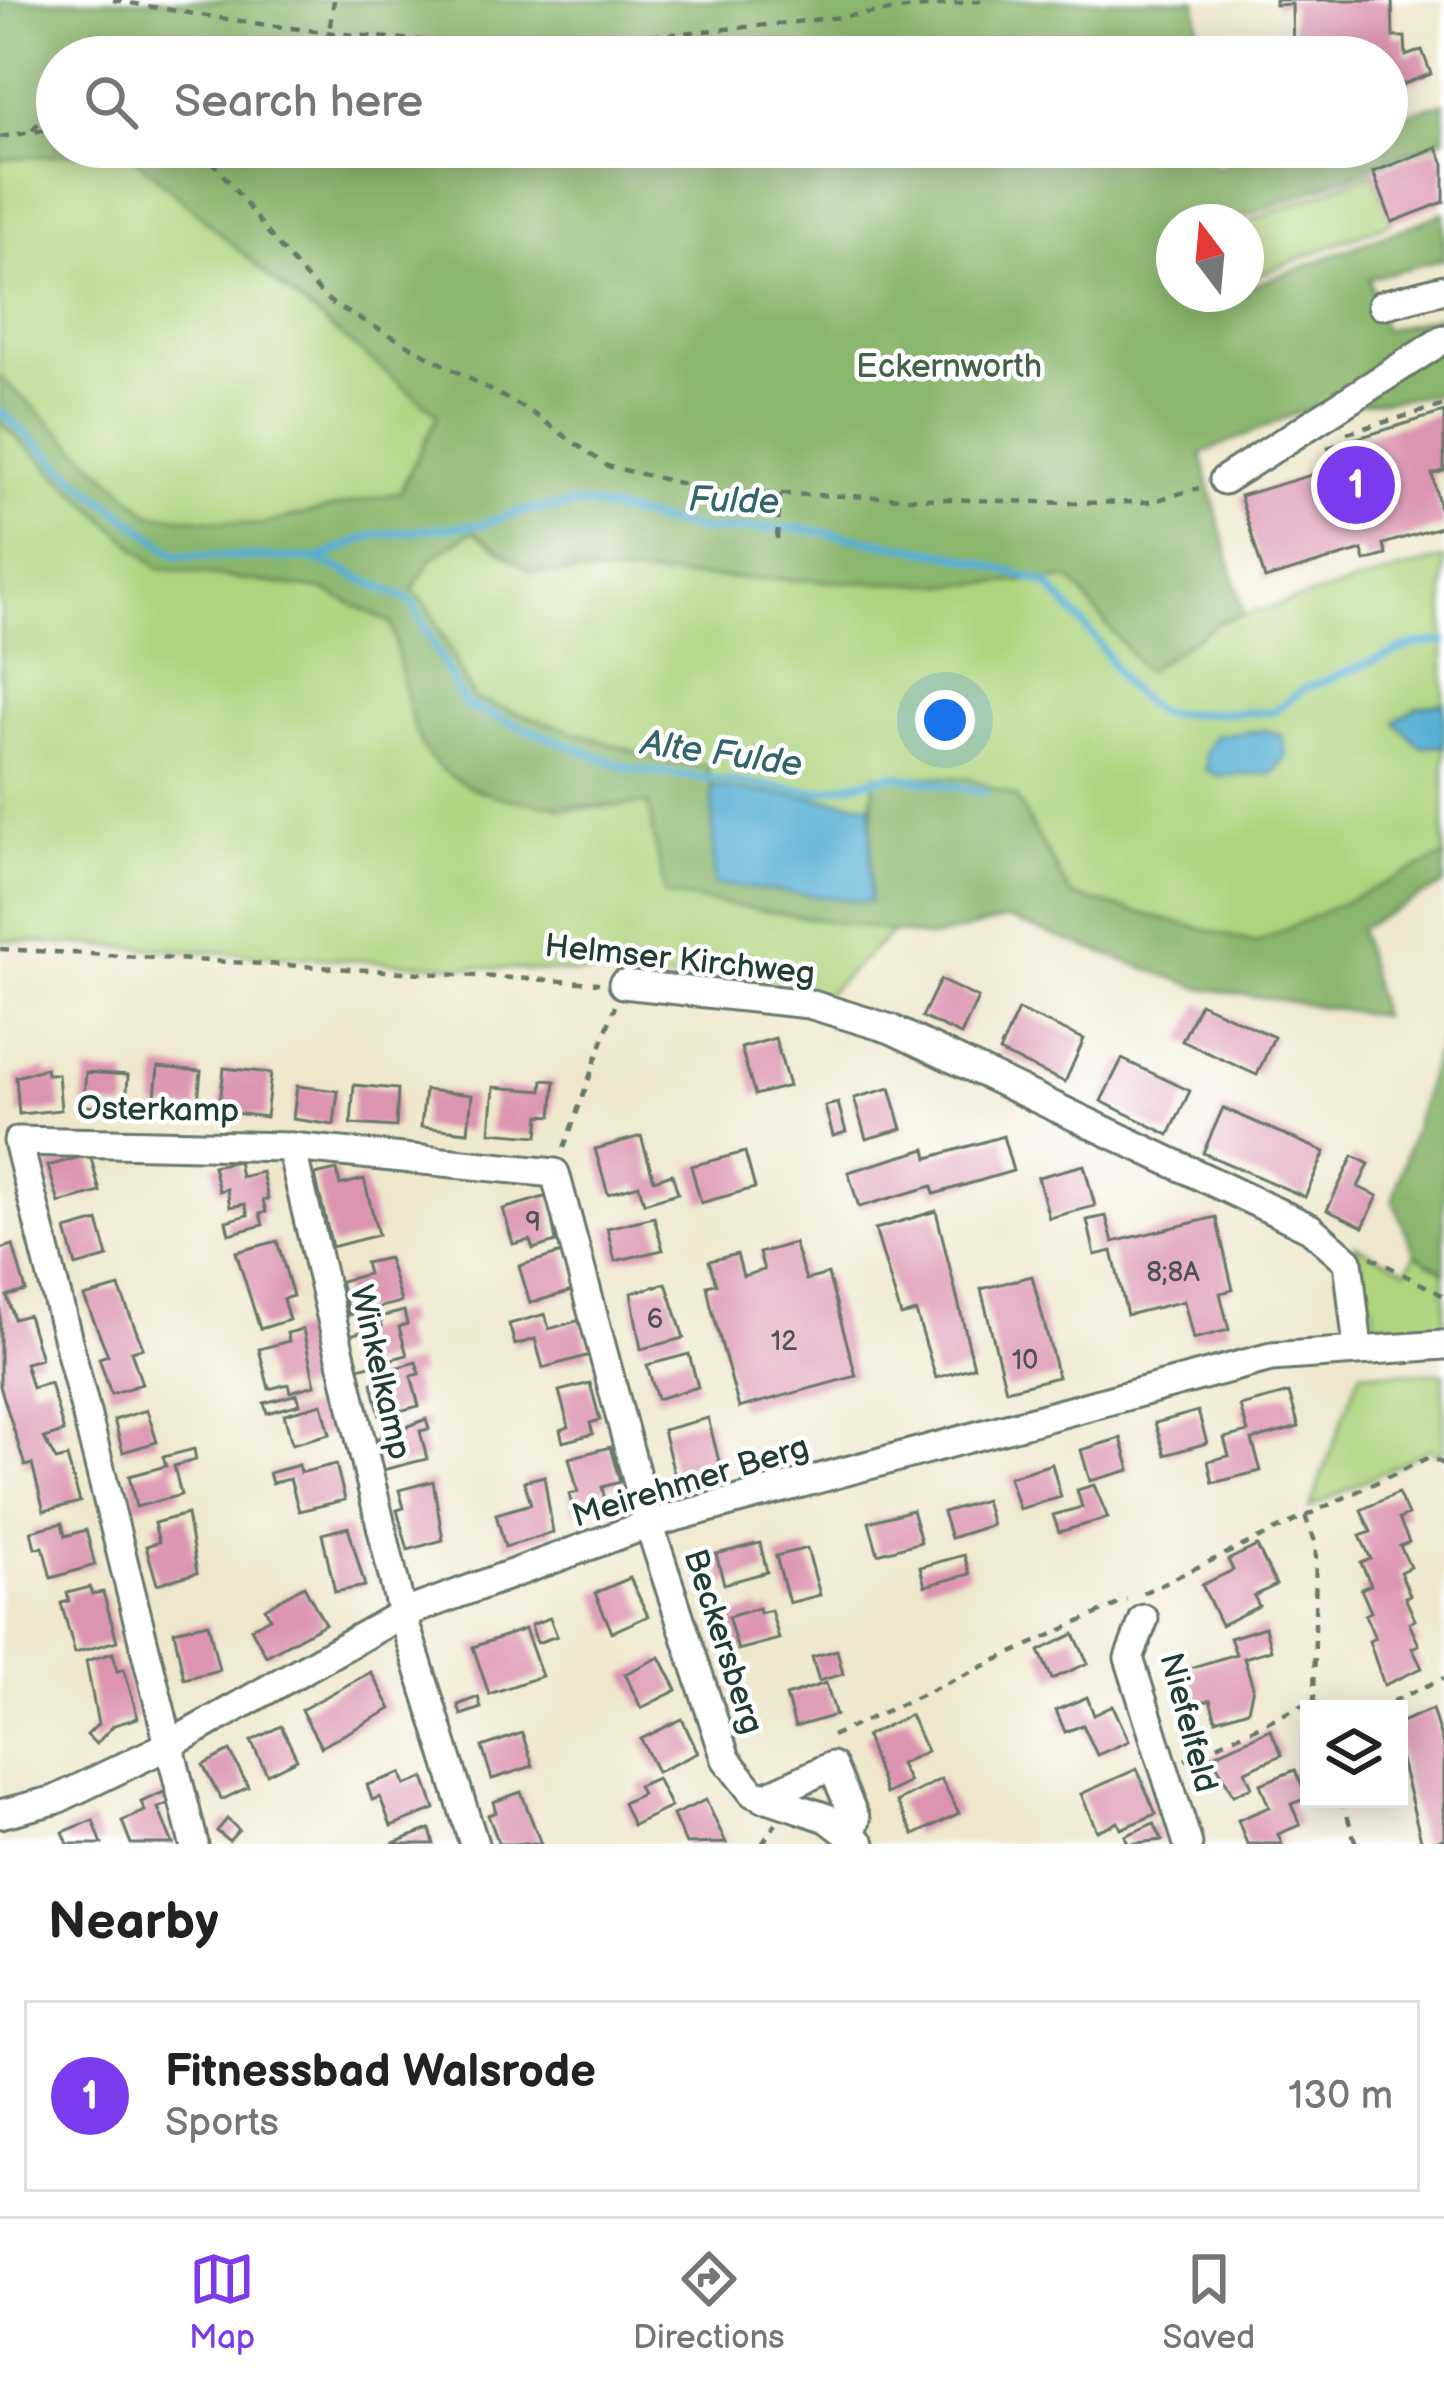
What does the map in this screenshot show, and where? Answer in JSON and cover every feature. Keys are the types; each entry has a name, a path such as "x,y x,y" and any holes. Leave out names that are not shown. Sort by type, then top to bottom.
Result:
{"street":[{"path":"1382,304 1444,289"},
{"path":"1224,480 1444,339"},
{"name":"Helmser Kirchweg","path":"623,984 809,1004 891,1029 1310,1228 1338,1248"},
{"name":"Osterkamp","path":"169,1745 18,1141 291,1147 555,1173"},
{"name":"Winkelkamp","path":"291,1147 402,1614 474,1844"},
{"path":"555,1173 649,1524"},
{"path":"1338,1248 1354,1276 1358,1348"},
{"name":"Meirehmer Berg","path":"0,1814 55,1800 169,1745 402,1614 649,1524 1271,1358 1358,1348 1442,1350"},
{"name":"Beckersberg","path":"649,1524 726,1760 744,1785 763,1798"},
{"name":"Niefelfeld","path":"1144,1619 1129,1658 1189,1844"},
{"path":"169,1745 194,1844"},
{"path":"763,1798 832,1766 856,1820 857,1838"},
{"path":"763,1798 807,1810 857,1838"}],"path":[{"path":"113,0 329,32 391,36"},
{"path":"326,36 334,0"},
{"path":"624,36 695,33 985,0"},
{"path":"29,133 36,126"},
{"path":"0,137 36,132"},
{"path":"219,168 256,210 305,280 333,304 531,412 607,466 718,491 780,494 1150,502 1224,480"},
{"path":"1288,438 1327,439 1444,405"},
{"path":"777,538 780,494"},
{"name":"Helmser Kirchweg","path":"0,950 623,984"},
{"path":"555,1173 623,984"},
{"path":"1338,1248 1352,1246 1444,1296"},
{"path":"1433,1461 1444,1464"},
{"path":"1305,1516 1316,1544 1313,1700"},
{"path":"1396,1700 1444,1678"},
{"path":"1163,1770 1300,1711"},
{"path":"1345,1808 1356,1844"}],"green space":[{"name":"Eckernworth","path":"0,0 1196,0 1199,36 36,36 36,157 0,160"},
{"name":"Eckernworth","path":"1444,102 1444,139 1408,153 1408,113"},
{"path":"36,157 36,168 146,168 274,281 438,414 400,492 259,525 150,514 0,377 0,160"},
{"name":"Eckernworth","path":"146,168 1370,168 1264,209 1264,204 1156,204 1156,312 1264,312 1264,281 1444,213 1444,259 1369,278 1383,330 1444,315 1444,394 1304,410 1201,454 1244,614 1219,622 1145,672 1070,579 953,585 531,572 473,531 432,558 412,590 429,607 474,699 669,763 707,765 712,787 869,902 875,774 966,778 1015,796 1071,895 1256,943 1444,856 1444,884 1359,929 1381,1016 1201,988 1008,919 932,938 665,895 648,804 526,802 467,786 424,749 413,723 391,623 323,590 158,568 0,422 0,377 150,514 258,525 400,492 438,415 274,281"},
{"path":"1373,172 1392,222 1264,273 1264,216"},
{"path":"0,422 158,568 323,590 391,623 422,747 563,810 648,804 665,895 895,930 822,998 648,977 0,940"},
{"path":"473,531 532,572 953,585 1070,579 1145,671 1219,622 1444,558 1444,856 1256,943 1071,895 1015,796 875,774 871,804 712,787 706,765 669,763 474,699 429,607 412,590 432,558"},
{"path":"1444,1026 1444,1272 1415,1254 1393,1200"},
{"path":"1355,1245 1407,1270 1415,1254 1444,1272 1444,1332 1380,1336"},
{"path":"1360,1372 1444,1373 1444,1450 1435,1454 1431,1448 1310,1508"}],"water":[{"path":"1444,703 1444,746 1421,747 1395,722 1417,707"},
{"path":"1265,730 1282,735 1287,756 1272,774 1219,776 1206,770 1205,753 1214,736"},
{"path":"712,787 871,804 870,902 714,884"}],"building":[{"path":"1275,0 1392,0 1393,36 1293,36 1292,4 1275,5"},
{"path":"1422,50 1431,74 1408,82 1408,55"},
{"path":"1437,147 1444,164 1444,202 1392,222 1373,172 1408,168 1408,158"},
{"path":"1444,412 1444,471 1432,474 1444,526 1383,544 1386,555 1365,561 1362,550 1265,579 1240,496 1335,468 1328,447"},
{"path":"940,980 978,998 961,1035 922,1017"},
{"path":"1200,1003 1274,1037 1257,1075 1182,1041"},
{"path":"1018,1010 1084,1039 1065,1082 999,1052"},
{"path":"775,1038 789,1086 755,1095 741,1048"},
{"path":"1122,1059 1190,1091 1169,1135 1101,1101"},
{"path":"158,1067 201,1071 197,1111 154,1107"},
{"path":"46,1068 47,1074 58,1074 61,1110 19,1114 16,1077"},
{"path":"224,1068 271,1073 266,1117 219,1111"},
{"path":"86,1072 128,1075 126,1108 83,1106"},
{"path":"543,1080 555,1081 552,1116 540,1115 538,1136 490,1132 494,1087 542,1091"},
{"path":"354,1085 398,1089 396,1127 351,1124"},
{"path":"297,1086 338,1091 334,1125 293,1119"},
{"path":"890,1088 902,1129 866,1139 854,1098"},
{"path":"425,1090 472,1095 468,1132 421,1127"},
{"path":"838,1103 846,1132 833,1136 825,1106"},
{"path":"1223,1108 1325,1152 1305,1197 1203,1153"},
{"path":"641,1136 654,1180 672,1174 678,1193 644,1203 639,1185 608,1194 595,1149"},
{"path":"1003,1136 1013,1171 934,1194 932,1186 859,1207 848,1172 926,1149 928,1158"},
{"path":"745,1152 755,1188 701,1203 691,1166"},
{"path":"90,1154 100,1192 59,1203 48,1166"},
{"path":"1353,1156 1369,1164 1358,1187 1378,1196 1363,1227 1327,1210"},
{"path":"238,1161 241,1177 262,1172 268,1199 263,1200 266,1212 260,1214 263,1225 229,1234 226,1221 248,1215 245,1204 230,1207 227,1189 219,1191 213,1166"},
{"path":"1084,1165 1095,1206 1049,1218 1038,1177"},
{"path":"337,1170 340,1185 364,1179 378,1235 332,1247 315,1175"},
{"path":"548,1196 556,1242 533,1249 530,1240 513,1244 503,1209"},
{"path":"936,1211 974,1367 936,1378 916,1312 901,1316 875,1229"},
{"path":"1106,1216 1113,1242 1216,1217 1233,1290 1220,1293 1229,1330 1193,1339 1184,1301 1127,1315 1112,1251 1095,1255 1087,1220"},
{"path":"654,1217 663,1250 615,1261 607,1228"},
{"path":"98,1221 108,1257 76,1266 66,1230"},
{"path":"277,1241 293,1296 283,1299 289,1320 260,1329 236,1252"},
{"path":"794,1243 806,1280 828,1274 856,1376 739,1408 711,1306 707,1286 716,1284 709,1261 737,1254 743,1276 764,1270 759,1253"},
{"path":"13,1245 26,1291 7,1296 14,1319 28,1315 41,1359 25,1363 32,1388 50,1383 64,1432 44,1438 56,1460 67,1457 80,1502 44,1511 32,1464 25,1466 0,1386 0,1249"},
{"path":"565,1252 576,1290 530,1303 519,1266"},
{"path":"388,1258 401,1302 349,1315 340,1281 368,1274 365,1263"},
{"path":"1032,1276 1058,1377 1006,1390 981,1289"},
{"path":"666,1283 684,1338 641,1349 631,1293"},
{"path":"119,1287 143,1348 131,1351 142,1384 111,1394 99,1358 108,1355 84,1297"},
{"path":"404,1311 407,1324 399,1327 407,1355 359,1368 350,1335 382,1326 380,1317"},
{"path":"545,1314 549,1329 580,1320 590,1355 543,1368 535,1339 515,1345 509,1324"},
{"path":"303,1329 315,1385 290,1392 288,1384 269,1389 259,1349 289,1341 287,1333"},
{"path":"689,1354 698,1387 657,1399 647,1365"},
{"path":"416,1362 420,1374 411,1376 419,1406 380,1416 372,1383 385,1380 383,1371"},
{"path":"590,1383 600,1420 590,1423 593,1434 563,1442 560,1430 569,1427 559,1391"},
{"path":"1289,1393 1299,1427 1252,1440 1261,1471 1213,1483 1208,1461 1229,1456 1224,1438 1248,1432 1240,1406"},
{"path":"297,1394 300,1404 267,1413 264,1403"},
{"path":"322,1404 330,1434 292,1444 284,1414"},
{"path":"147,1410 157,1442 123,1452 114,1420"},
{"path":"1198,1411 1207,1443 1165,1455 1155,1423"},
{"path":"708,1418 721,1469 676,1481 663,1430"},
{"path":"426,1419 429,1429 420,1431 427,1459 383,1470 376,1439"},
{"path":"1121,1438 1130,1470 1090,1481 1081,1450"},
{"path":"610,1447 620,1482 602,1487 606,1504 574,1513 569,1494 578,1492 569,1458"},
{"path":"194,1449 196,1460 174,1466 181,1495 136,1507 129,1476 166,1466 163,1457"},
{"path":"336,1464 345,1500 299,1511 290,1479 272,1483 269,1473 299,1465 300,1473"},
{"path":"1052,1464 1061,1497 1019,1509 1009,1477"},
{"path":"544,1476 553,1533 505,1547 496,1514 531,1504 524,1481"},
{"path":"433,1481 443,1540 408,1550 397,1510 404,1508 399,1490"},
{"path":"1094,1485 1108,1518 1059,1532 1053,1515 1082,1507 1077,1490"},
{"path":"1398,1493 1408,1515 1399,1519 1409,1542 1400,1546 1410,1567 1400,1572 1415,1620 1409,1623 1419,1645 1412,1648 1422,1668 1384,1685 1369,1641 1375,1638 1365,1615 1371,1612 1361,1589 1371,1585 1361,1563 1371,1559 1360,1536 1371,1532 1361,1510"},
{"path":"985,1500 992,1525 951,1538 943,1512"},
{"path":"912,1510 921,1542 878,1554 869,1522"},
{"path":"187,1514 197,1573 157,1584 146,1546 159,1542 154,1523"},
{"path":"62,1523 65,1536 86,1530 95,1565 51,1578 43,1547 35,1548 31,1531"},
{"path":"348,1527 365,1586 335,1592 322,1534"},
{"path":"760,1543 767,1572 724,1584 716,1554"},
{"path":"1257,1546 1276,1585 1254,1596 1259,1606 1221,1625 1202,1585 1233,1570 1228,1560"},
{"path":"807,1548 820,1595 789,1603 776,1556"},
{"path":"964,1555 970,1574 925,1586 920,1567"},
{"path":"630,1578 648,1616 612,1632 595,1593"},
{"path":"304,1586 325,1624 266,1656 251,1628 270,1618 265,1608"},
{"path":"90,1587 92,1594 103,1592 117,1641 75,1653 61,1603 69,1601 67,1593"},
{"path":"759,1608 760,1613 771,1610 779,1639 738,1650 728,1617"},
{"path":"550,1618 557,1636 537,1643 531,1625"},
{"path":"208,1623 219,1670 184,1679 174,1631"},
{"path":"1265,1627 1271,1650 1244,1658 1253,1687 1248,1710 1216,1720 1210,1700 1184,1708 1173,1673 1236,1654 1230,1638"},
{"path":"525,1629 542,1676 489,1694 473,1647"},
{"path":"1074,1634 1088,1663 1052,1679 1039,1651"},
{"path":"837,1650 843,1674 819,1681 812,1657"},
{"path":"113,1653 117,1671 124,1669 138,1718 114,1725 96,1744 87,1735 98,1724 86,1661"},
{"path":"660,1657 677,1690 641,1708 625,1674"},
{"path":"371,1672 391,1709 321,1747 301,1710"},
{"path":"826,1683 836,1715 795,1727 786,1696"},
{"path":"478,1697 481,1708 461,1715 458,1705"},
{"path":"1087,1697 1094,1715 1113,1706 1129,1741 1097,1755 1083,1725 1065,1732 1056,1710"},
{"path":"1432,1709 1444,1748 1444,1839 1422,1844 1408,1788 1408,1719"},
{"path":"910,1715 927,1751 900,1764 909,1782 886,1794 866,1736"},
{"path":"682,1719 698,1753 657,1772 641,1739"},
{"path":"281,1726 297,1759 267,1774 251,1741"},
{"path":"1270,1729 1282,1755 1245,1771 1252,1787 1233,1795 1212,1756"},
{"path":"522,1733 533,1766 492,1779 482,1747"},
{"path":"230,1751 248,1787 221,1800 203,1765"},
{"path":"1137,1769 1156,1814 1121,1829 1118,1822 1097,1831 1081,1794"},
{"path":"1295,1770 1300,1782 1300,1801 1291,1804 1300,1825 1278,1834 1282,1844 1247,1844 1238,1820 1269,1807 1260,1784"},
{"path":"401,1773 405,1785 424,1778 435,1809 391,1826 380,1797 372,1800 367,1785"},
{"path":"657,1778 671,1807 633,1825 623,1803 642,1794 638,1786"},
{"path":"941,1779 959,1813 914,1835 897,1802"},
{"path":"164,1792 169,1803 158,1808 173,1844 131,1844 122,1821 145,1811 141,1802"},
{"path":"521,1792 541,1844 499,1844 488,1815 496,1812 493,1802"},
{"path":"706,1800 726,1843 686,1844 673,1815"},
{"path":"227,1819 239,1830 229,1841 217,1831"},
{"path":"93,1820 102,1844 68,1844 63,1832"},
{"path":"1154,1823 1162,1840 1128,1844 1125,1836"},
{"path":"430,1829 434,1844 393,1844 393,1843"}],"waterway":[{"name":"Fulde","path":"0,411 74,477 176,555 317,559 373,535 484,524 521,511 584,504 706,531 798,528 959,556 1047,584 1097,640 1126,686 1159,714 1272,712 1304,689 1416,644 1444,642"},
{"name":"Alte Fulde","path":"317,559 411,601 465,705 630,769 816,792 893,775 985,792"}],"place":[{"name":"Fitnessbad Walsrode","path":"1356,485"}]}
